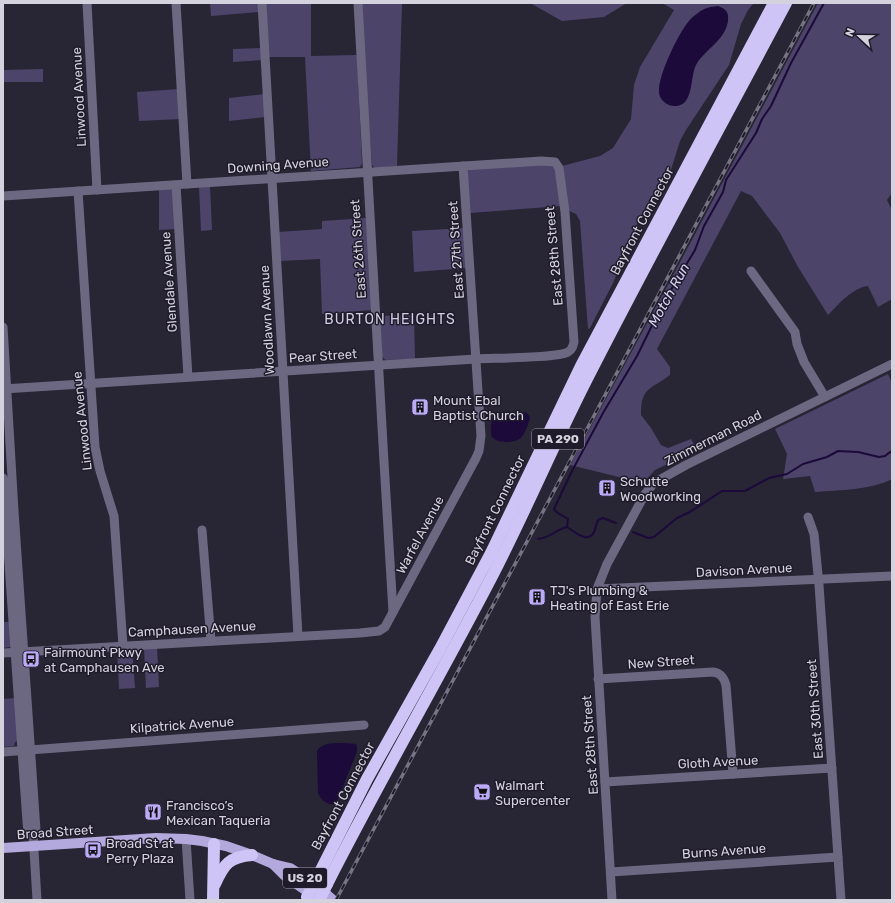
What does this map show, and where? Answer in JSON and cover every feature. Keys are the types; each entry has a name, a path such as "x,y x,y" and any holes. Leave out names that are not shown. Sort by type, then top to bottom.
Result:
{"highway":[{"name":"Bayfront Connector","path":"319,900 326,872 367,779 440,649 491,553 581,366 774,3"},
{"name":"Bayfront Connector","path":"305,900 326,872 386,771 490,580 518,525 591,370 786,3"},
{"path":"213,894 214,844"},
{"path":"213,894 222,869 237,857 252,855"}],"main road":[{"name":"Broad Street","path":"3,848 156,838 186,839 214,844 252,855 273,864 290,868 334,900"},
{"name":"Broad Street","path":"273,864 285,876 319,900"}],"street":[{"name":"Linwood Avenue","path":"87,3 97,190"},
{"path":"176,3 187,184"},
{"name":"Woodlawn Avenue","path":"262,3 298,636"},
{"name":"East 26th Street","path":"358,3 366,173 379,365 393,613"},
{"name":"Downing Avenue","path":"3,196 541,161 555,162"},
{"name":"East 28th Street","path":"555,162 559,168 564,212 574,332 572,350"},
{"name":"East 27th Street","path":"463,166 481,436 479,451"},
{"name":"Glendale Avenue","path":"176,185 188,377"},
{"name":"Linwood Avenue","path":"78,191 90,384 98,460 104,485 111,504 116,531 123,646"},
{"path":"751,271 795,332 797,344 804,362 825,397"},
{"path":"3,327 5,389 14,511 19,652"},
{"name":"Pear Street","path":"5,389 476,359 555,356 568,353 572,350"},
{"name":"Zimmerman Road","path":"597,589 607,564 642,499 654,483 686,465 892,364"},
{"name":"Warfel Avenue","path":"382,630 393,613 479,451"},
{"path":"3,478 19,652 26,750 36,830 33,834 33,846 37,900"},
{"name":"East 30th Street","path":"808,517 814,534 818,579 842,900"},
{"path":"202,530 211,641"},
{"name":"Davison Avenue","path":"597,589 892,576"},
{"name":"East 28th Street","path":"597,589 595,616 598,679 612,900"},
{"name":"Camphausen Avenue","path":"3,653 360,633 382,630"},
{"name":"New Street","path":"598,679 716,672 724,678 727,694 733,774"},
{"name":"Kilpatrick Avenue","path":"3,752 364,725"},
{"name":"Gloth Avenue","path":"605,782 832,768"},
{"path":"186,839 185,848 190,900"},
{"name":"Burns Avenue","path":"611,872 838,857"}],"shaded area":[{"path":"210,3 259,3 259,12 211,16"},
{"path":"266,3 311,3 311,56 357,55 362,163 360,167 311,171 305,57 269,57"},
{"path":"362,3 402,3 397,166 375,168 372,165 366,89"},
{"path":"530,3 627,3 604,17 562,21"},
{"path":"662,3 754,3 748,10 741,24 729,65 680,141 670,173 639,219 613,283 590,328 588,329 580,221 576,214 567,210 562,166 600,156 613,148 631,119 634,85 640,67 674,10"},
{"path":"818,3 892,3 892,193 887,200 892,210 892,299 878,307 868,286 862,287 846,297 828,315 798,267 780,233 752,196 741,191 657,349 670,367 670,375 648,390 641,406 641,415 661,445 668,448 691,439 697,450 655,470 643,483 570,465 669,283"},
{"path":"718,6 723,8 728,15 728,21 723,34 696,65 691,89 686,100 677,106 667,104 660,97 659,90 662,74 675,44 693,17 700,11"},
{"path":"261,48 262,60 233,62 233,49"},
{"path":"43,69 43,82 3,82 3,70"},
{"path":"179,89 181,119 139,121 137,92"},
{"path":"264,94 266,117 229,121 229,98"},
{"path":"526,165 551,165 555,168 561,206 470,213 467,173 469,169"},
{"path":"210,186 212,230 201,231 199,187"},
{"path":"169,188 173,191 176,229 159,230 159,189"},
{"path":"366,218 372,310 322,314 320,259 280,261 278,232 322,229 322,221"},
{"path":"465,228 467,268 414,272 412,231"},
{"path":"414,315 415,359 384,359 382,356 380,316"},
{"path":"888,374 892,383 892,479 884,483 865,487 815,492 810,476 783,479 787,454 775,429"},
{"path":"520,412 527,413 530,417 527,428 521,438 515,441 507,442 496,440 492,437 491,426 495,414"},
{"path":"3,622 10,622 12,645 10,647 3,648"},
{"path":"157,647 159,687 146,688 144,648"},
{"path":"132,648 135,688 119,689 117,649"},
{"path":"15,698 18,741 15,742 14,746 3,747 3,699"},
{"path":"334,743 356,744 357,752 337,801 335,804 329,804 322,800 318,793 317,751 322,746"}],"waterway":[{"name":"Motch Run","path":"567,527 568,519 554,509 572,471 603,413 637,356 663,303 695,250 704,226 723,192 726,180 756,133 762,119 771,106 791,63 824,3"},
{"name":"Motch Run","path":"633,532 648,538 654,537 677,518 690,512 722,491 745,491 769,478 787,474 803,464 827,457 838,451 858,452 879,457 885,456 890,452 892,453"},
{"name":"Motch Run","path":"567,527 581,536 588,537 594,532 598,520 603,518 616,523"},
{"path":"538,539 546,537 567,527"}],"railway":[{"path":"336,900 814,3"}],"place":[{"name":"Mount Ebal Baptist Church","path":"420,407"},
{"name":"Schutte Woodworking","path":"607,488"},
{"name":"TJ's Plumbing & Heating of East Erie","path":"537,597"},
{"name":"Fairmount Pkwy at Camphausen Ave","path":"31,659"},
{"name":"Walmart Supercenter","path":"482,792"},
{"name":"Francisco’s Mexican Taqueria","path":"153,812"},
{"name":"Broad St at Perry Plaza","path":"93,850"}],"district":[{"name":"BURTON HEIGHTS","path":"390,319"}]}
